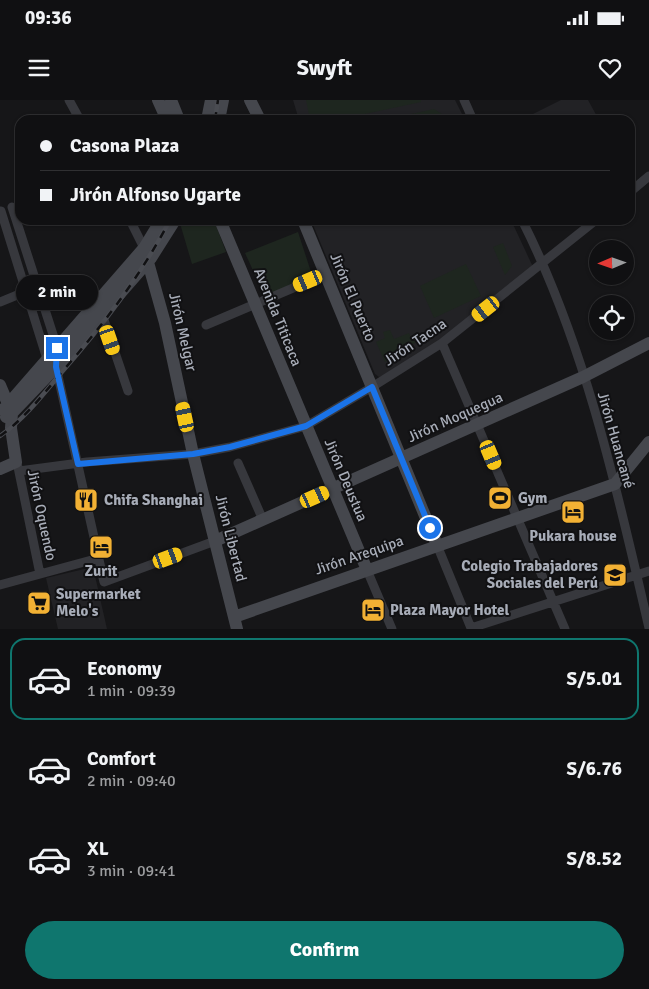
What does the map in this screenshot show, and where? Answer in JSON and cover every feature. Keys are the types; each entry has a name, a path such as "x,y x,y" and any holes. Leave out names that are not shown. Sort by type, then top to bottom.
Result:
{"street":[{"path":"69,100 77,115"},
{"path":"158,100 165,115"},
{"path":"171,100 177,115"},
{"path":"208,115 211,100"},
{"path":"220,115 223,100"},
{"path":"250,100 258,115"},
{"path":"464,100 471,115"},
{"path":"635,188 649,176"},
{"path":"0,585 99,558 78,464 52,363 1,211 15,205"},
{"path":"22,225 57,348"},
{"name":"Jirón Melgar","path":"132,225 144,248 165,323 193,454"},
{"path":"52,363 57,348 144,248 158,225"},
{"path":"6,412 102,314 148,261 172,225"},
{"name":"Avenida Titicaca","path":"222,225 306,426"},
{"name":"Jirón El Puerto","path":"305,225 437,545"},
{"name":"Jirón Huancané","path":"524,225 544,264 583,377 615,484 637,576 647,607 649,628"},
{"name":"Jirón Tacna","path":"17,462 78,464 193,454 230,447 306,426 442,343 544,264 590,225"},
{"path":"206,325 326,274"},
{"path":"0,302 27,291"},
{"path":"98,302 128,391"},
{"path":"442,343 565,629"},
{"name":"Jirón Moquegua","path":"99,558 104,582 215,541 583,377 649,343"},
{"path":"0,385 17,462"},
{"name":"Jirón Deustua","path":"306,426 392,629"},
{"path":"615,484 649,442"},
{"name":"Jirón Libertad","path":"193,454 235,623"},
{"path":"0,459 17,462"},
{"path":"0,469 17,462"},
{"name":"Jirón Oquendo","path":"17,462 40,574"},
{"path":"238,463 263,520"},
{"name":"Jirón Arequipa","path":"235,623 367,570 517,516 615,484"},
{"path":"437,545 471,628 649,571"}],"shaded area":[{"path":"293,100 455,100 462,115 298,115"},
{"path":"306,100 421,100 421,102 360,115 309,115"},
{"path":"561,100 588,100 596,115 531,115"},
{"path":"434,109 443,115 407,115"},
{"path":"180,225 216,225 226,252 192,264"},
{"path":"313,225 513,225 533,267 443,340 384,376 379,377 375,374"},
{"path":"298,232 313,278 266,299 245,253"},
{"path":"503,243 512,266 505,275 493,247"},
{"path":"466,264 481,296 434,318 420,286"},
{"path":"390,330 394,339 409,333 411,338 421,334 424,337 385,362 376,342 385,338 383,332"},
{"path":"93,567 107,629 58,629 46,578"}],"railway":[{"path":"216,115 218,100"},
{"path":"0,436 32,407 106,319 133,281 167,225"}],"place":[{"name":"Gym","path":"500,498"},
{"name":"Chifa Shanghai","path":"86,500"},
{"name":"Pukara house","path":"573,512"},
{"name":"Zurit","path":"101,547"},
{"name":"Colegio Trabajadores Sociales del Perú","path":"615,575"},
{"name":"Supermarket Melo's","path":"39,603"},
{"name":"Plaza Mayor Hotel","path":"373,610"}],"route":[{"path":"57,348 56,367 78,464 193,454 230,447 306,426 372,387 430,528"}]}
